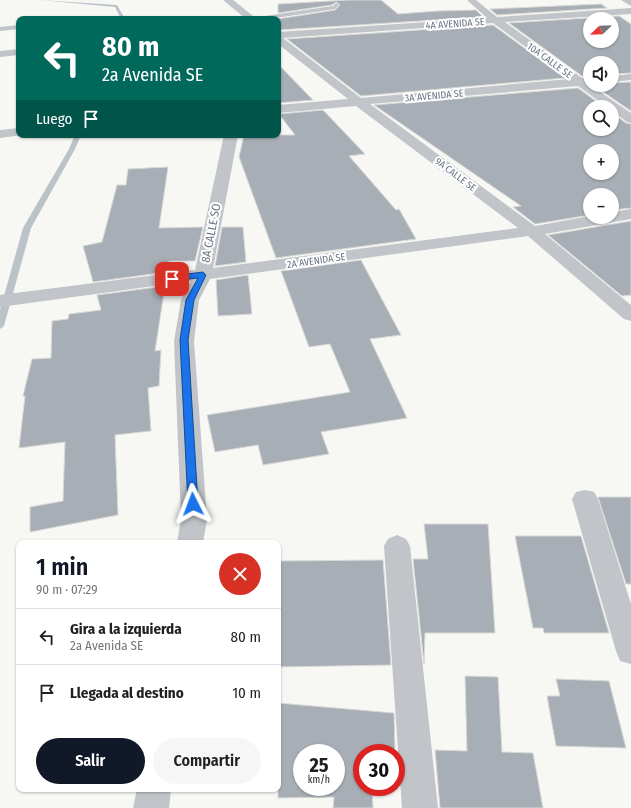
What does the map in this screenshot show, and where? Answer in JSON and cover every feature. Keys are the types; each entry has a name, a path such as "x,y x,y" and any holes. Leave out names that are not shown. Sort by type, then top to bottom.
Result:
{"street":[{"path":"227,0 248,16"},
{"name":"10A CALLE SE","path":"471,0 495,20 583,80"},
{"path":"625,0 631,3"},
{"name":"4A AVENIDA SE","path":"281,35 631,11"},
{"name":"9A CALLE SE","path":"281,41 359,102 532,230 631,314"},
{"path":"0,54 16,52"},
{"path":"619,78 631,77"},
{"name":"3A AVENIDA SE","path":"281,109 583,81"},
{"name":"10A CALLE SE","path":"598,92 631,119"},
{"path":"0,134 16,132"},
{"name":"8A CALLE SO","path":"190,540 194,519 184,340 190,300 203,275 230,138"},
{"name":"2A AVENIDA SE","path":"0,301 532,230 631,214"},
{"path":"584,499 631,651"},
{"path":"397,546 420,808"},
{"path":"151,808 154,792"}],"lane":[{"path":"279,16 335,7 336,5"},
{"path":"0,29 16,27"}],"building":[{"path":"348,0 381,0 398,14 476,10 483,17 281,30 281,19 335,10 340,5 336,2 332,5 278,13 278,4"},
{"path":"601,4 607,8 497,15 490,9"},
{"path":"619,16 631,24 631,73 619,74 619,56 583,56 582,76 509,23 583,18 583,48 619,48"},
{"path":"493,25 565,78 361,96 287,39"},
{"path":"281,67 313,100 281,103"},
{"path":"631,82 631,111 619,103 619,100 615,100 603,92 619,92 619,83"},
{"path":"578,88 594,100 583,100 583,136 619,136 619,118 626,123 631,124 631,208 619,209 619,188 583,188 583,216 535,224 513,207 521,206 374,105"},
{"path":"323,110 365,154 349,156 396,210 399,209 416,239 276,258 239,157 243,138 281,138 281,135 295,135 281,117 281,114"},
{"path":"168,167 159,228 203,227 195,261 169,261 167,272 93,282 83,246 102,242 117,185 126,185 128,169"},
{"path":"631,221 631,295 622,296 548,235"},
{"path":"222,227 243,227 246,262 215,266"},
{"path":"361,260 401,335 370,339 407,418 321,432 329,454 263,465 258,445 215,452 207,415 350,392 330,344 309,347 281,271"},
{"path":"248,275 252,314 218,316 216,280"},
{"path":"165,286 155,351 161,350 159,386 148,388 151,431 115,435 118,515 30,532 30,507 63,501 65,442 19,448 25,396 23,396 32,359 51,358 52,321 68,319 69,314 101,310 97,295"},
{"path":"598,497 631,497 631,584 626,584"},
{"path":"424,524 488,524 495,633 425,633 424,664 413,559 428,559"},
{"path":"515,536 581,536 609,633 544,633 543,628 533,628"},
{"path":"383,560 391,665 281,667 281,561"},
{"path":"465,676 498,677 502,752 533,753 543,808 440,808 435,750 467,751"},
{"path":"556,679 609,681 626,748 556,746 547,696 560,696"},
{"path":"281,703 394,713 395,744 353,744 353,796 372,796 373,808 333,808 334,797 278,798 278,792 281,792"}],"waterway":[{"path":"42,0 117,6 122,16"},
{"path":"0,326 27,228 77,138"}],"route":[{"path":"172,279 203,275 190,300 184,340 193,504"}]}
